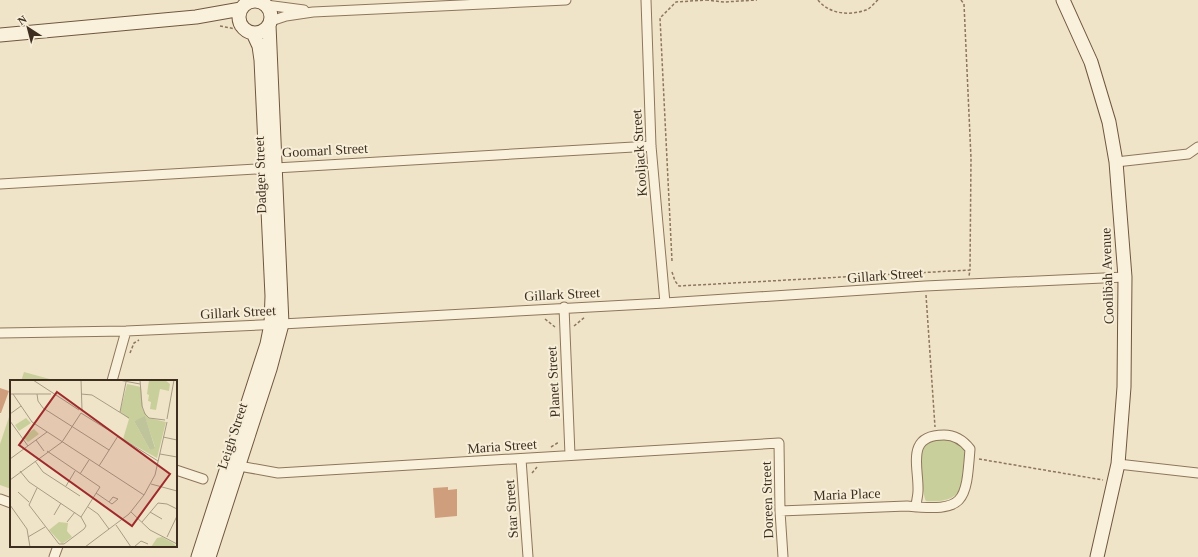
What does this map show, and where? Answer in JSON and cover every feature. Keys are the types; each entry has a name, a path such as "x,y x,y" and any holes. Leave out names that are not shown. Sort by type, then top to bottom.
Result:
{"street":[{"path":"196,17 246,30 262,31 270,23 286,16 313,12 566,0"},
{"name":"Kooljack Street","path":"646,0 651,146 665,303"},
{"name":"Coolibah Avenue","path":"1063,0 1091,62 1109,122 1116,162 1125,278 1124,387 1118,464 1097,557"},
{"path":"0,35 196,17 251,1 313,12"},
{"path":"262,2 271,12 270,23"},
{"path":"241,5 239,20 246,30"},
{"name":"Dadger Street","path":"270,23 272,296 276,324"},
{"name":"Dadger Street","path":"246,30 259,46 272,167"},
{"name":"Goomarl Street","path":"0,184 651,146"},
{"path":"1116,162 1188,154 1198,147"},
{"name":"Gillark Street","path":"0,333 126,331 276,324 665,303 925,286 1125,278"},
{"name":"Planet Street","path":"564,308 570,455"},
{"name":"Leigh Street","path":"209,557 263,358 276,324"},
{"path":"112,380 126,331"},
{"path":"916,507 918,491 916,459 917,450 922,442 936,435"},
{"name":"Maria Place","path":"780,511 916,507 936,508 949,506 960,500 966,489 970,450 962,440 949,435 936,435"},
{"name":"Maria Street","path":"234,463 278,473 779,443"},
{"name":"Doreen Street","path":"779,443 780,511 783,557"},
{"name":"Star Street","path":"521,459 528,557"},
{"name":"Leigh Street","path":"198,557 234,463"},
{"path":"1118,464 1198,473"},
{"path":"177,470 203,479"},
{"path":"0,499 10,503"},
{"path":"54,557 58,547"}],"path":[{"path":"757,0 724,2 706,0 676,2 660,18 672,272 675,281 679,286 970,270"},
{"path":"818,0 824,8 836,13 867,10 878,0"},
{"path":"961,0 964,4 971,158 969,284"},
{"path":"220,26 246,30"},
{"path":"925,286 936,435"},
{"path":"1100,286 1112,291 1125,291"},
{"path":"542,316 556,327 564,327 573,326 589,313"},
{"path":"551,457 550,447 561,441"},
{"path":"969,457 1115,482"},
{"path":"532,473 538,465"}],"green space":[{"path":"24,372 53,380 21,380"},
{"path":"10,414 10,489 0,485 0,444"},
{"path":"944,439 956,442 965,450 961,487 959,492 946,500 926,501 923,491 922,452 930,442"}],"building":[{"path":"0,388 9,391 1,413 0,413"},
{"path":"448,487 448,490 457,489 457,516 435,518 433,488"}]}
